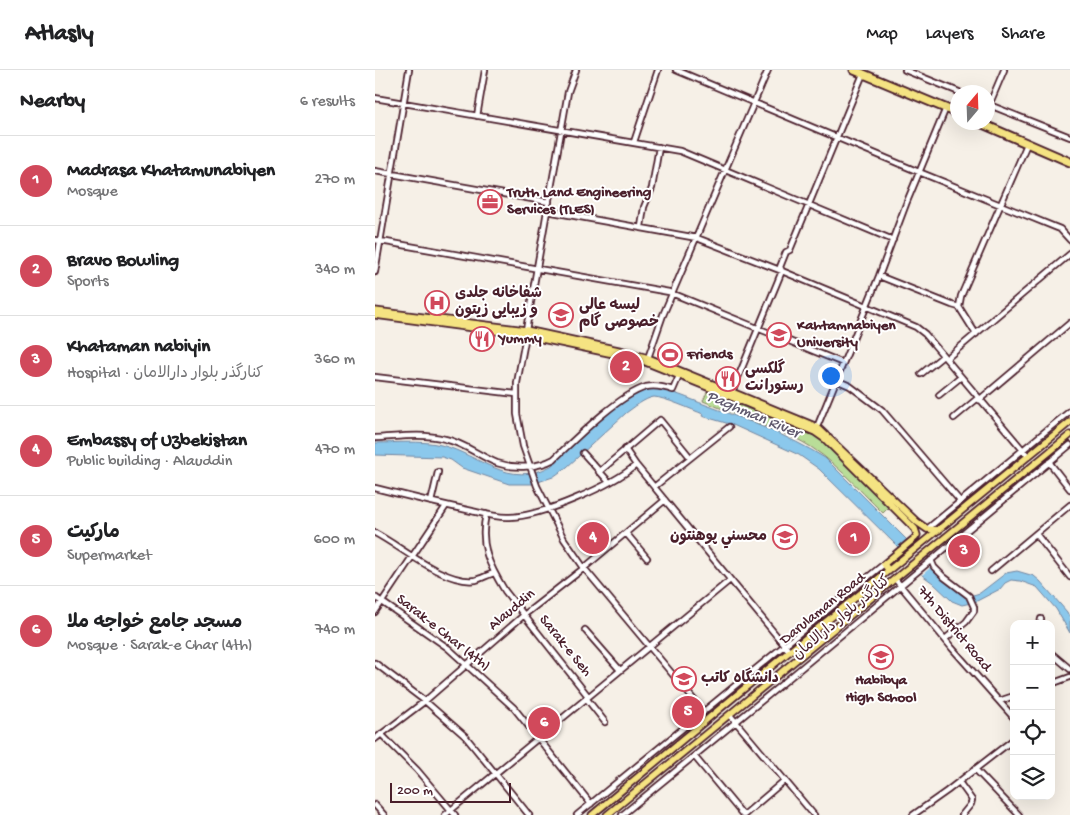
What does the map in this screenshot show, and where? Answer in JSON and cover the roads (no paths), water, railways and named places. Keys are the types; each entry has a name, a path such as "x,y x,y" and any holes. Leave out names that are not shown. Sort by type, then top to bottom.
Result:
{"highway":[{"path":"854,70 950,110"},
{"path":"995,129 1070,162"}],"main road":[{"path":"375,311 526,333 648,358 711,386"},
{"path":"375,315 526,333 628,357 679,376 732,392 817,427 914,519 927,529 939,530"},
{"name":"کنارگذر بلوار دارالامان","path":"711,386 820,436 915,529 916,536 911,542 883,564"},
{"name":"Darulaman Road","path":"592,815 737,689 790,652 1070,422"},
{"name":"Darulaman Road","path":"607,815 1070,435"},
{"path":"950,520 953,530"},
{"path":"883,564 889,571"},
{"path":"861,594 867,602"}],"street":[{"path":"375,272 409,70"},
{"path":"477,116 485,70"},
{"path":"575,70 568,92 561,130 516,394 520,433 537,486 564,539 584,568 704,712"},
{"path":"634,142 658,70"},
{"path":"676,70 1060,229 1070,240"},
{"path":"648,358 663,315 708,208 726,171 739,136 743,133 768,70"},
{"path":"905,70 950,88"},
{"path":"995,91 1004,70"},
{"path":"732,392 782,271 780,267 786,252 791,250 863,74"},
{"path":"375,98 680,151 893,240"},
{"path":"817,427 946,108"},
{"path":"995,110 1070,137"},
{"path":"959,307 961,296 1027,144"},
{"path":"641,227 644,207 651,188 659,148"},
{"path":"375,171 549,202"},
{"path":"547,211 697,238 782,271 916,328 925,334 1029,456"},
{"path":"375,240 673,293 843,363"},
{"path":"921,374 976,334 1070,254"},
{"path":"879,276 959,307 976,334"},
{"path":"954,418 1070,322"},
{"path":"375,438 429,436 461,444 498,463 530,467 545,464 554,459 609,410 634,392 654,386 673,390 679,376"},
{"path":"375,377 516,394"},
{"path":"939,395 961,377"},
{"path":"836,380 850,386 882,410 960,501"},
{"path":"927,529 1070,411"},
{"path":"599,472 660,420 690,457"},
{"path":"654,486 729,427"},
{"path":"945,639 966,622 974,611 973,602 969,596 944,578 929,562 1070,445"},
{"path":"625,449 636,465 790,652"},
{"path":"583,453 609,482"},
{"path":"1049,462 1070,489"},
{"path":"375,488 446,506 509,517 524,515 575,498 625,474 636,465"},
{"path":"431,502 438,472"},
{"name":"Alauddin","path":"375,739 425,700 524,615 584,568 665,500"},
{"path":"991,571 1070,505"},
{"path":"375,612 446,506"},
{"name":"Sarak-e Seh","path":"486,514 483,526 483,543 494,573 505,591 605,722"},
{"path":"375,533 434,569 453,578 475,580 494,573"},
{"path":"626,533 647,558"},
{"path":"1036,534 1070,577"},
{"name":"کنارگذر بلوار دارالامان","path":"622,815 929,562"},
{"name":"کنارگذر بلوار دارالامان","path":"577,815 704,712 737,689 883,564"},
{"name":"7th District Road","path":"895,579 1010,713"},
{"path":"445,815 730,580"},
{"name":"Sarak-e Char (4th)","path":"375,597 448,648 514,708 591,804"},
{"path":"585,630 619,670"},
{"path":"1055,656 1070,669"},
{"path":"375,663 425,700 465,736 529,815"},
{"path":"1055,683 1070,677"},
{"path":"999,701 1010,697"},
{"path":"730,715 814,815"},
{"path":"381,734 417,770 455,815"},
{"path":"913,815 1010,742"},
{"path":"695,756 744,815 785,780"},
{"path":"975,769 1019,815"},
{"path":"959,782 972,800 962,815"},
{"path":"375,805 384,815"}],"water":[{"path":"651,389 679,395 751,422 782,435 825,458 908,541 935,573 966,597 980,593 1006,573 1017,571 1034,576 1067,612 1070,619 1070,633 1056,609 1037,587 1020,581 1011,580 1000,589 975,602 962,605 952,601 922,575 899,548 819,469 799,455 733,425 702,416 703,414 658,398 647,399 626,413 567,467 553,477 532,484 509,484 462,468 451,460 442,457 375,455 375,443 425,443 441,445 508,472 521,474 536,472 551,466 614,408 641,392"}],"place":[{"name":"Truth Land Engineering Services (TLES)","path":"490,202"},
{"name":"شفاخانه جلدی و زیبایی زیتون","path":"437,303"},
{"name":"لیسه عالی خصوصی گام","path":"561,315"},
{"name":"Kahtamnabiyen University","path":"779,335"},
{"name":"Yummy","path":"482,339"},
{"name":"Friends","path":"670,355"},
{"name":"Bravo Bowling","path":"626,367"},
{"name":"گلکسی رستورانت","path":"728,379"},
{"name":"محسني پوهنتون","path":"785,537"},
{"name":"Embassy of Uzbekistan","path":"593,538"},
{"name":"Madrasa Khatamunabiyen","path":"854,538"},
{"name":"Khataman nabiyin","path":"964,551"},
{"name":"Habibya High School","path":"881,657"},
{"name":"دانشگاه کاتب","path":"684,679"},
{"name":"مارکیت","path":"688,712"},
{"name":"مسجد جامع خواجه ملا","path":"544,723"}],"water label":[{"name":"Paghman River","path":"753,416"}]}
